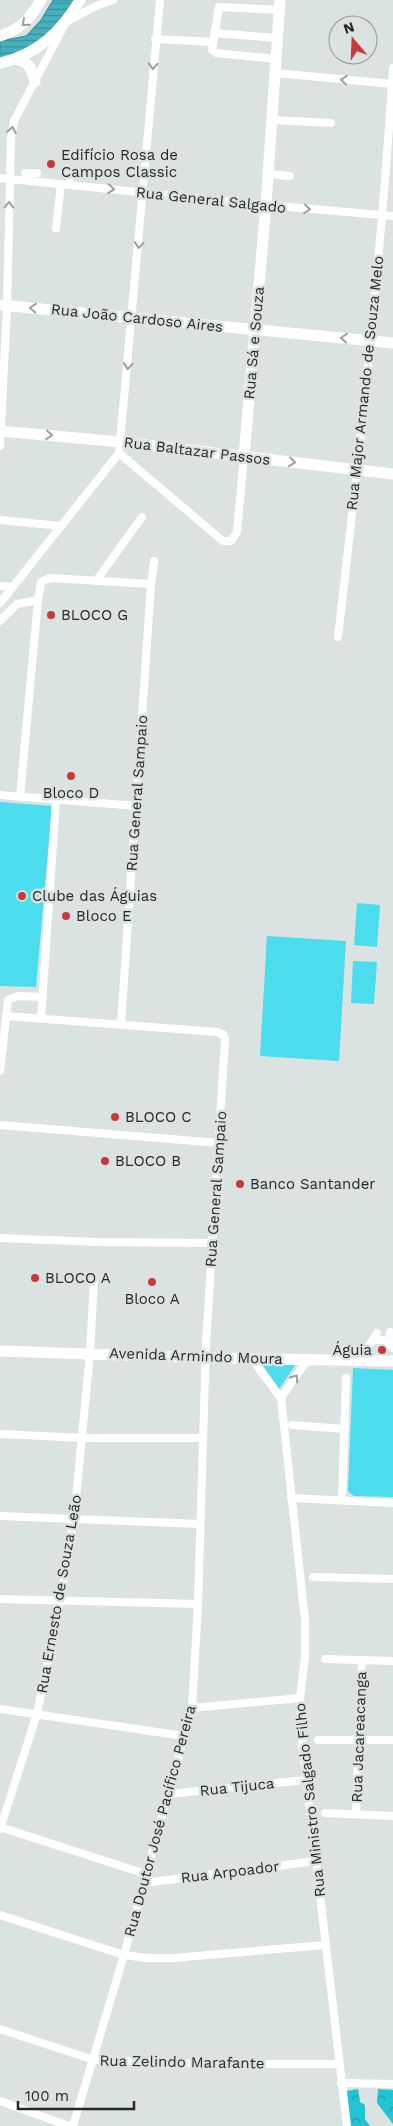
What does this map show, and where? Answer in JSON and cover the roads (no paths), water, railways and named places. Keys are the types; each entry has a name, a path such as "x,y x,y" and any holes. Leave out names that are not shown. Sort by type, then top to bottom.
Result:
{"street":[{"path":"0,36 23,26 31,18 41,0"},
{"path":"0,446 11,139 14,122 66,22 80,0"},
{"path":"0,63 16,59 45,43 66,22 96,6 113,0"},
{"path":"0,603 120,448 155,38 160,0"},
{"path":"276,60 216,54 212,50 218,7 280,5"},
{"name":"Rua Sá e Souza","path":"120,448 217,536 227,542 231,541 237,532 244,456 266,205 280,5"},
{"path":"214,33 277,38"},
{"path":"155,38 213,42"},
{"path":"16,59 28,64 33,72 35,82"},
{"name":"Rua Major Armando de Souza Melo","path":"338,637 358,470 382,215 393,68"},
{"path":"275,73 392,84"},
{"path":"272,120 331,123"},
{"path":"25,173 37,173"},
{"path":"268,174 290,176"},
{"name":"Rua General Salgado","path":"0,178 393,216"},
{"path":"56,228 61,184"},
{"name":"Rua João Cardoso Aires","path":"4,305 184,320 255,330 393,343"},
{"name":"Rua Baltazar Passos","path":"0,431 120,448 244,456 393,474"},
{"path":"96,581 142,517"},
{"path":"0,520 61,526"},
{"name":"Rua General Sampaio","path":"121,1024 154,561"},
{"path":"20,797 40,586 45,580 50,578 151,584"},
{"path":"0,586 12,586"},
{"path":"0,621 17,604 24,601 38,600"},
{"path":"0,796 137,806"},
{"path":"41,1018 56,800"},
{"path":"0,1071 8,1000 13,996 43,996"},
{"name":"Rua General Sampaio","path":"6,1016 217,1032 224,1035 206,1358"},
{"path":"0,1125 219,1143"},
{"path":"0,1238 96,1242 212,1243"},
{"name":"Rua Ernesto de Souza Leão","path":"0,1828 37,1714 60,1601 74,1519 83,1438 94,1279"},
{"path":"390,1332 391,1345"},
{"path":"353,1360 376,1337 391,1345"},
{"name":"Avenida Armindo Moura","path":"0,1351 206,1358 393,1361"},
{"name":"Rua Doutor José Pacífico Pereira","path":"73,2126 124,1955 192,1708 198,1604 206,1358"},
{"path":"252,1359 281,1398 310,1359"},
{"path":"342,1500 346,1378"},
{"name":"Rua Ministro Salgado Filho","path":"281,1398 305,1620 305,1657 300,1698 306,1780 346,2126"},
{"path":"292,1425 345,1429"},
{"path":"0,1434 83,1438 203,1438"},
{"path":"291,1498 393,1502"},
{"path":"0,1516 200,1524"},
{"path":"313,1577 393,1579"},
{"path":"0,1600 198,1604"},
{"path":"325,1659 393,1661"},
{"name":"Rua Jacareacanga","path":"356,1814 362,1660"},
{"path":"192,1708 300,1698"},
{"path":"0,1708 184,1736"},
{"path":"318,1740 393,1740"},
{"name":"Rua Tijuca","path":"168,1794 306,1780"},
{"path":"325,1813 393,1816"},
{"path":"0,1828 146,1874"},
{"name":"Rua Arpoador","path":"144,1883 316,1861"},
{"path":"0,1915 124,1955 172,1958 324,1945"},
{"name":"Rua Zelindo Marafante","path":"0,2029 94,2060 202,2064 338,2064"},
{"path":"342,2083 393,2084"},
{"path":"0,2101 69,2126"}],"place":[{"name":"Edifício Rosa de Campos Classic","path":"51,164"},
{"name":"BLOCO G","path":"51,615"},
{"name":"Bloco D","path":"71,776"},
{"name":"Clube das Águias","path":"22,896"},
{"name":"Bloco E","path":"66,916"},
{"name":"BLOCO C","path":"115,1117"},
{"name":"BLOCO B","path":"105,1161"},
{"name":"Banco Santander","path":"240,1184"},
{"name":"BLOCO A","path":"35,1278"},
{"name":"Bloco A","path":"152,1282"},
{"name":"Águia","path":"382,1350"}]}
